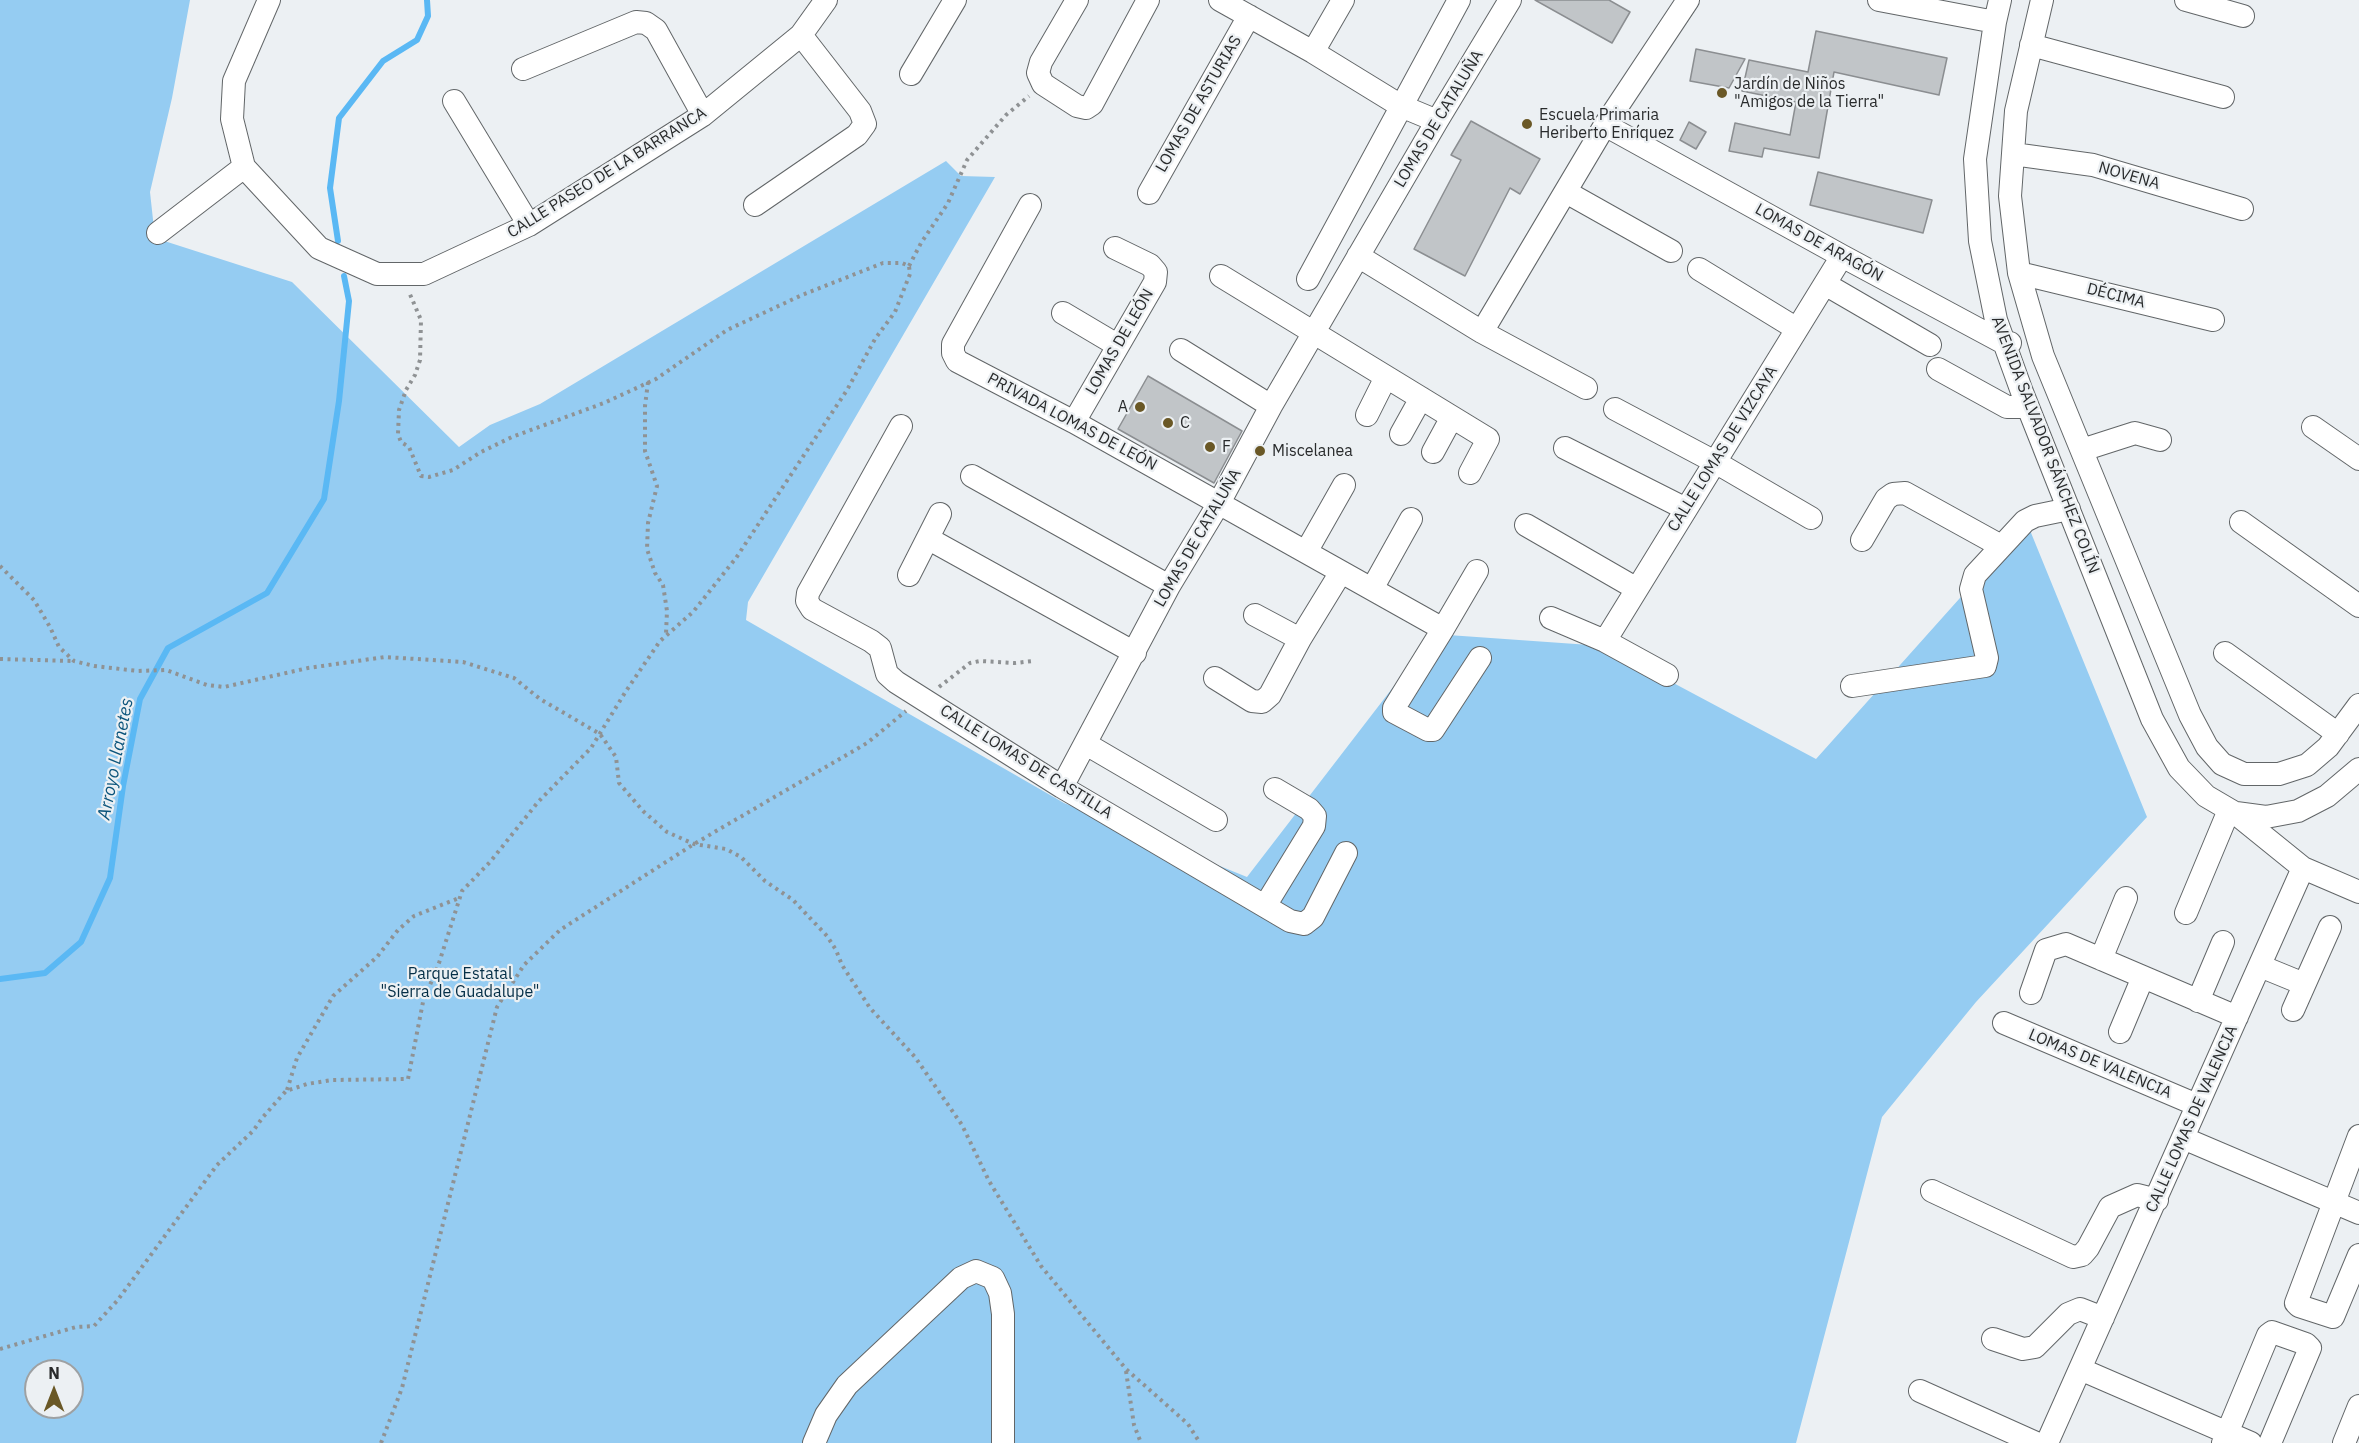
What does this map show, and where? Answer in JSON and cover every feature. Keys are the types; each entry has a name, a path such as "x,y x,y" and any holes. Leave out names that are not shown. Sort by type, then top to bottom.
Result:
{"street":[{"name":"CALLE PASEO DE LA BARRANCA","path":"269,0 234,81 232,119 244,167 319,248 376,274 424,274 529,225 703,115 801,35 826,0"},
{"path":"911,74 955,0"},
{"path":"1077,0 1041,62 1038,73 1043,84 1077,106 1086,108 1092,104 1148,0"},
{"name":"LOMAS DE ASTURIAS","path":"1220,0 1313,52 1401,106 1437,121"},
{"path":"1313,52 1342,0"},
{"path":"1308,279 1459,0"},
{"name":"LOMAS DE CATALUÑA","path":"1062,787 1169,586 1219,503 1271,406 1510,0"},
{"path":"1482,332 1605,125 1688,0"},
{"path":"1879,0 1997,11"},
{"name":"AVENIDA SALVADOR SÁNCHEZ COLÍN","path":"2042,0 2016,111 2010,196 2019,273 2039,342 2082,450 2190,715 2207,747 2222,764 2244,774 2279,774 2307,765 2328,747 2338,734"},
{"path":"2186,0 2243,16"},
{"name":"AVENIDA SALVADOR SÁNCHEZ COLÍN","path":"1997,11 1975,159 1980,241 1996,320 2028,407 2152,719 2179,768 2206,796 2232,811 2303,868 2359,892"},
{"name":"LOMAS DE ASTURIAS","path":"1149,193 1249,16"},
{"path":"523,69 636,22 646,23 656,30 703,115"},
{"path":"755,205 857,135 865,124 860,111 801,35"},
{"path":"2031,45 2223,97"},
{"path":"454,101 529,225"},
{"name":"LOMAS DE ARAGÓN","path":"1605,125 2004,343 2039,342"},
{"name":"NOVENA","path":"2013,154 2093,165 2242,208"},
{"path":"158,233 244,167"},
{"path":"1566,192 1671,251"},
{"name":"PRIVADA LOMAS DE LEÓN","path":"1030,205 953,344 953,353 957,361 1074,422 1443,629"},
{"name":"LOMAS DE LEÓN","path":"1074,422 1155,282 1156,272 1150,265 1115,248"},
{"path":"1358,256 1482,332 1586,388"},
{"name":"CALLE LOMAS DE VIZCAYA","path":"1605,641 1842,256"},
{"path":"1699,269 1797,329"},
{"name":"DÉCIMA","path":"2019,273 2213,320"},
{"path":"1221,276 1488,439 1470,473"},
{"path":"1825,284 1930,345"},
{"path":"1063,313 1117,345"},
{"path":"1181,350 1271,406"},
{"path":"1938,369 2007,407 2028,407"},
{"path":"1367,415 1386,377"},
{"path":"1401,434 1421,398"},
{"path":"1615,409 1715,462 1811,518"},
{"path":"1433,452 1452,417"},
{"name":"CALLE LOMAS DE CASTILLA","path":"901,426 808,593 807,601 812,609 880,648 887,674 922,698 1062,787 1290,921 1304,924 1313,917 1346,853"},
{"path":"2313,427 2359,459"},
{"path":"2082,450 2135,434 2160,440"},
{"path":"1565,448 1686,509"},
{"path":"972,476 1169,586"},
{"path":"1306,552 1344,485"},
{"path":"1862,540 1886,498 1893,494 1905,493 2001,546"},
{"path":"1852,686 1985,666 1987,658 1971,589 1976,575 2025,522 2035,516 2069,509"},
{"path":"909,575 940,514"},
{"path":"1372,589 1411,519"},
{"path":"2241,522 2359,606"},
{"path":"1526,525 1637,589"},
{"path":"929,539 1135,653"},
{"path":"2089,560 2122,548"},
{"path":"1477,571 1394,708 1394,712 1428,730 1433,730 1480,658"},
{"path":"1215,678 1252,701 1262,702 1270,695 1300,639 1341,572"},
{"path":"1256,615 1300,639"},
{"path":"1551,618 1605,641 1667,675"},
{"path":"2225,652 2338,734 2359,705"},
{"path":"1086,744 1216,820"},
{"path":"2186,914 2232,811 2266,818 2298,811 2327,796 2359,769"},
{"path":"1265,906 1314,826 1315,816 1309,808 1275,789"},
{"name":"CALLE LOMAS DE VALENCIA","path":"2048,1443 2303,868"},
{"path":"2101,959 2126,898"},
{"path":"2293,1010 2330,927"},
{"path":"2198,1001 2223,942"},
{"path":"2031,993 2046,951 2066,944 2237,1017"},
{"path":"2260,966 2304,984"},
{"path":"2120,1032 2143,977"},
{"name":"LOMAS DE VALENCIA","path":"2004,1023 2197,1105"},
{"path":"2359,1136 2296,1303 2333,1317 2359,1255"},
{"path":"2183,1138 2359,1213"},
{"path":"1932,1191 2073,1257 2082,1255 2088,1248 2110,1207 2138,1195 2157,1200"},
{"path":"814,1443 826,1415 848,1385 961,1278 976,1271 993,1278 1000,1293 1003,1314 1003,1443"},
{"path":"1993,1339 2023,1349 2035,1347 2068,1314 2080,1309 2103,1318"},
{"path":"2226,1438 2268,1335 2272,1332 2310,1348 2270,1443"},
{"path":"2080,1369 2226,1438 2251,1443"},
{"path":"1920,1391 2036,1443"},
{"path":"2344,1443 2359,1406"}],"path":[{"path":"286,1091 307,1084 332,1080 408,1079 423,1002 439,963 462,891 490,862 522,820 572,765 591,748 626,691 665,635 693,612 736,558 817,433 848,390 875,339 895,312 910,274 909,266 921,243 948,203 967,160 1006,115 1043,84"},
{"path":"407,274 410,297 421,320 420,360 416,375 406,390 399,410 398,426 401,442 409,447 421,476 437,476 453,470 481,452 512,437 571,416 648,382 677,366 728,330 776,306 883,263 902,263 909,266"},
{"path":"648,382 645,406 645,451 657,486 648,523 647,549 655,573 663,585 667,611 665,635"},
{"path":"0,566 34,600 50,627 58,647 74,661"},
{"path":"0,659 74,661 94,666 138,671 166,670 207,685 224,687 308,668 385,657 463,662 514,678 540,699 600,734 616,757 619,783 643,811 667,832 694,844 726,849 741,857 765,881 793,900 827,936 842,966 870,1008 915,1057 962,1125 985,1174 1041,1266 1125,1369 1188,1424 1200,1443"},
{"path":"381,1443 402,1388 496,1007 524,964 560,930 694,844 867,743 922,698 970,663 1033,661"},
{"path":"0,1349 76,1327 94,1326 117,1301 211,1171 253,1131 286,1091 297,1058 333,996 377,957 398,930 414,916 459,898"},
{"path":"1125,1369 1134,1425 1141,1443"}],"green space":[{"name":"Parque Estatal \"Sierra de Guadalupe\"","path":"0,0 190,0 172,98 150,192 155,238 292,282 459,447 490,425 540,404 946,161 961,176 995,177 748,602 746,620 1064,803 1247,877 1434,634 1604,646 1816,759 2027,523 2147,817 1976,1002 1882,1117 1796,1443 0,1443"}],"building":[{"path":"1535,0 1609,0 1630,12 1612,43"},
{"path":"1816,31 1947,58 1939,95 1834,72 1819,158 1764,148 1762,157 1729,151 1735,123 1790,135 1796,102 1742,91 1749,60 1808,72"},
{"path":"1696,49 1745,59 1729,88 1690,81"},
{"path":"1471,121 1540,159 1520,194 1510,188 1465,276 1414,249 1461,160 1451,155"},
{"path":"1689,122 1706,132 1696,149 1680,140"},
{"path":"1818,172 1932,200 1923,233 1810,205"},
{"path":"1148,376 1242,431 1214,483 1118,429"}],"waterway":[{"name":"Arroyo Llanetes","path":"338,241 330,188 339,118 383,61 417,40 428,16 427,0"},
{"name":"Arroyo Llanetes","path":"0,979 45,973 81,942 110,878 123,786 140,699 168,648 267,593 324,499 339,401 349,301 344,276"}],"place":[{"name":"Jardín de Niños \"Amigos de la Tierra\"","path":"1722,93"},
{"name":"Escuela Primaria Heriberto Enríquez","path":"1527,124"},
{"name":"A","path":"1140,407"},
{"name":"C","path":"1168,423"},
{"name":"F","path":"1210,447"},
{"name":"Miscelanea","path":"1260,451"}]}
